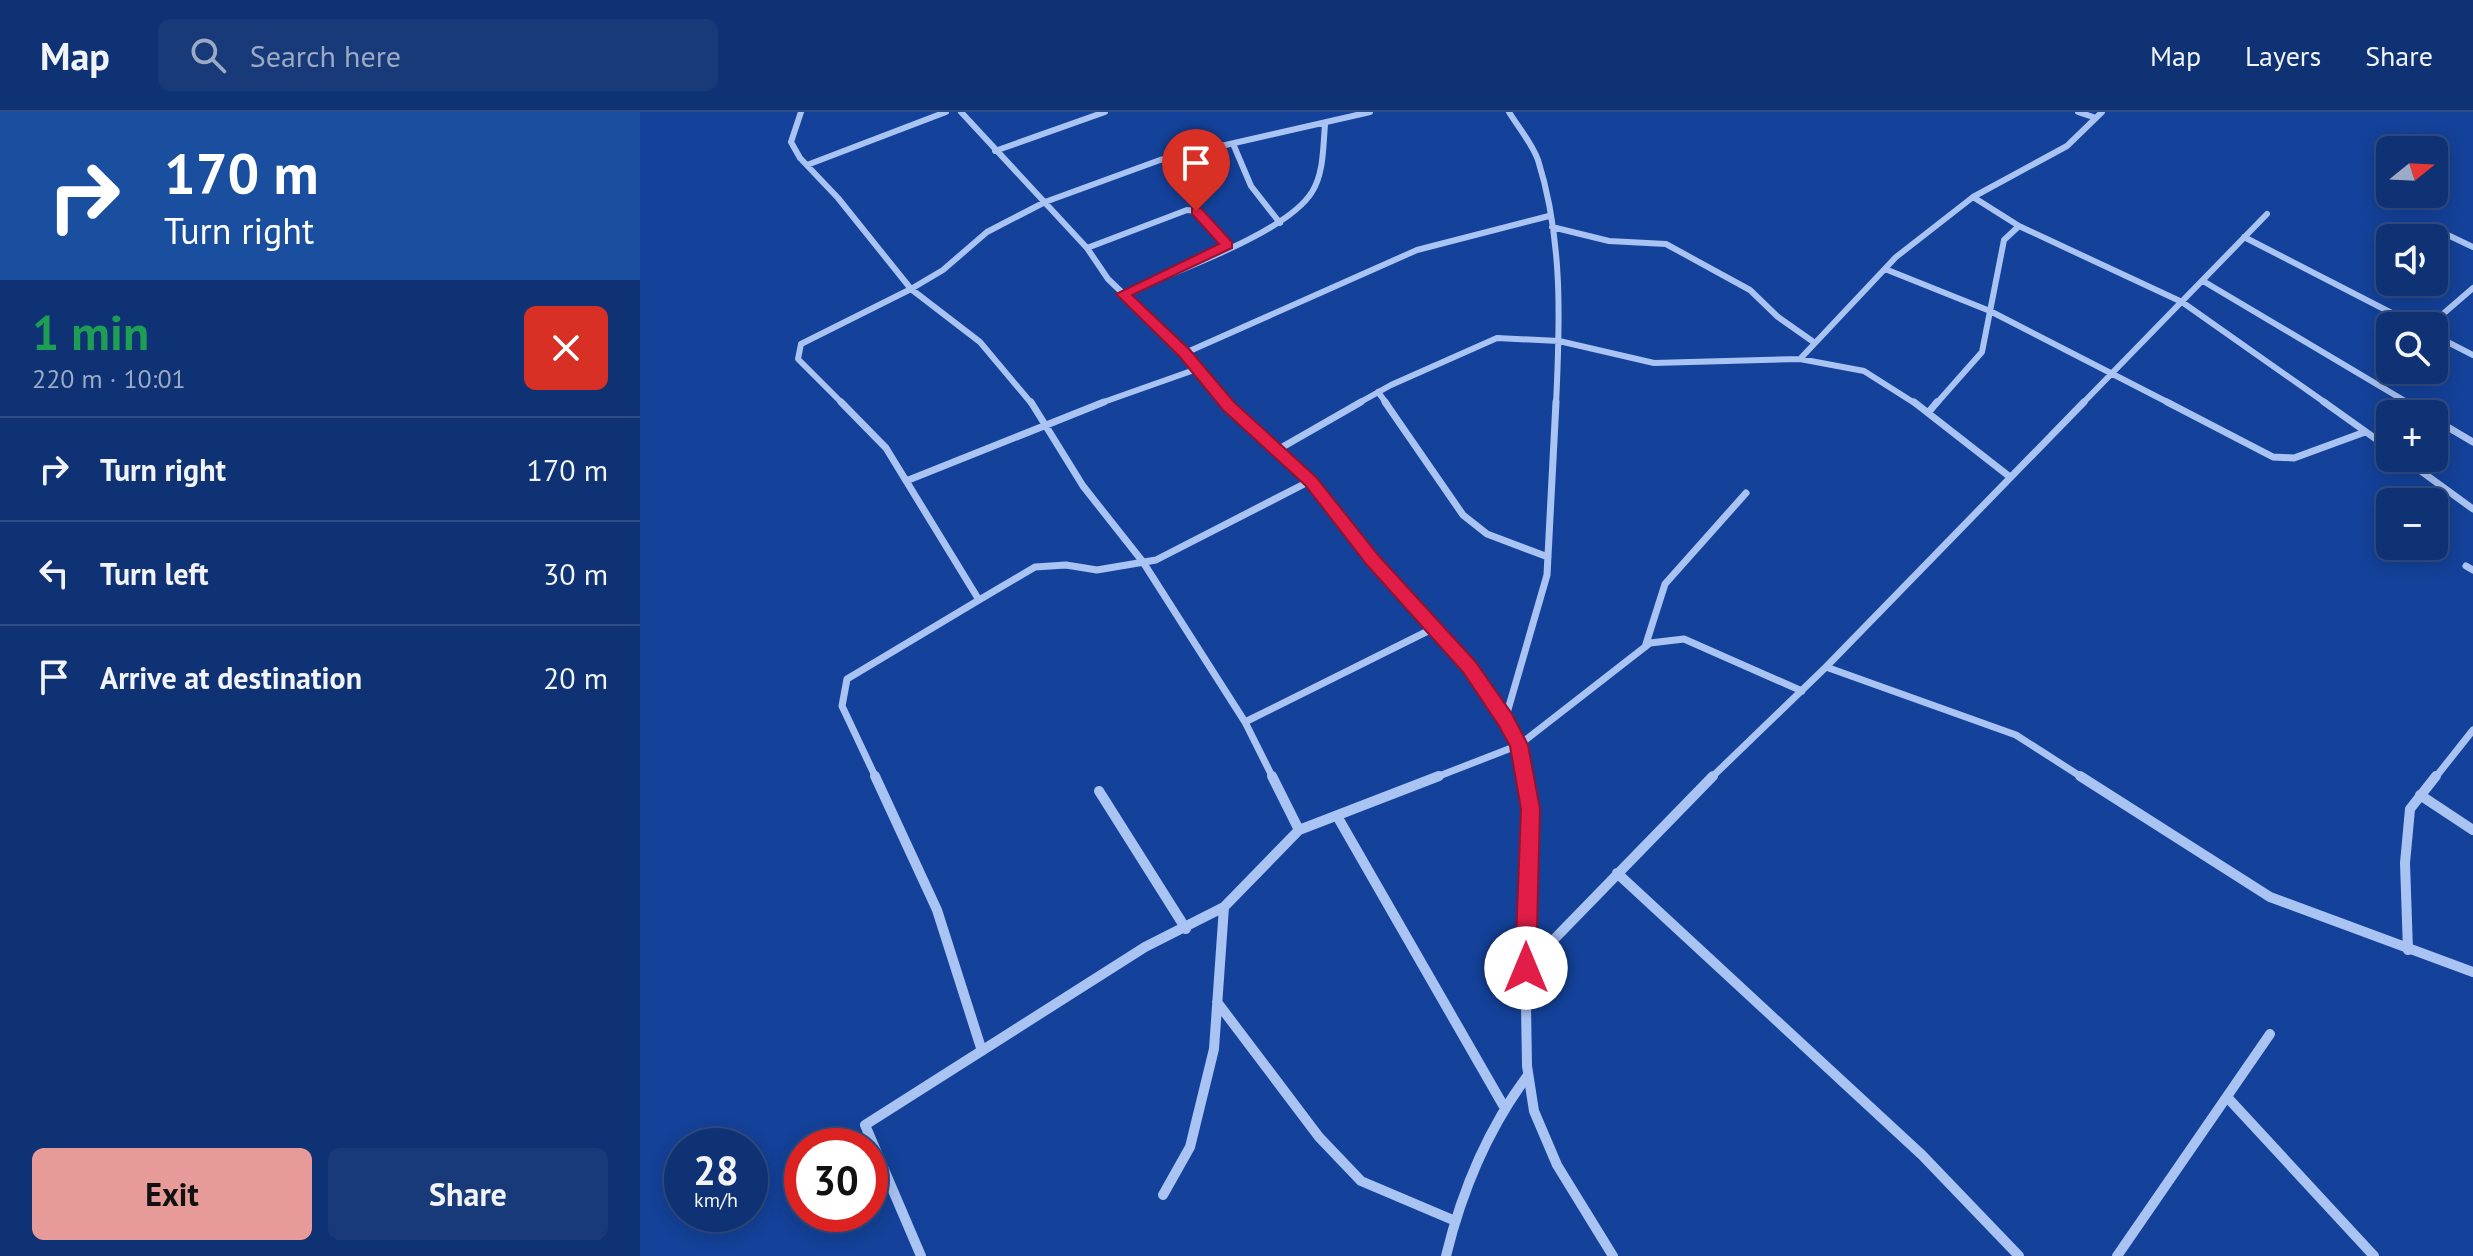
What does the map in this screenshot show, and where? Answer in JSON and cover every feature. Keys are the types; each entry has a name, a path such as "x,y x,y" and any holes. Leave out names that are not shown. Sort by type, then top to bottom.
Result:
{"street":[{"path":"801,112 791,142 911,289 980,342 1008,371 1046,423 1083,486 1143,562 1245,722 1299,830"},
{"path":"807,165 946,112"},
{"path":"961,112 1087,248 1093,261 1123,294 1185,353 1229,406 1279,449 1310,481 1373,560 1469,667 1505,720 1519,745 1530,809 1526,968 1528,1075 1534,1111 1557,1165 1613,1256"},
{"path":"995,151 1105,112"},
{"path":"979,600 886,448 798,359 801,344 911,289 943,270 987,232 1045,202 1160,160 1234,146 1370,112"},
{"path":"1505,720 1547,575 1561,300 1552,227 1537,157 1509,112"},
{"path":"2078,112 2096,118"},
{"path":"1800,359 1885,269 1973,197 2067,146 2102,112"},
{"path":"1123,294 1280,223 1310,195 1316,182 1325,125"},
{"path":"1234,146 1251,186 1280,223"},
{"path":"1973,197 2019,226 2182,302 2376,439"},
{"path":"1087,248 1187,210 1196,211 1228,245"},
{"path":"1526,968 1617,873 1826,667 2267,214"},
{"path":"1185,353 1417,250 1549,216"},
{"path":"1928,413 1982,352 2004,240 2019,226"},
{"path":"1552,227 1609,241 1666,244 1750,290 1778,317 1815,343"},
{"path":"2448,235 2473,247"},
{"path":"2244,237 2390,312"},
{"path":"1885,269 1990,311 2108,375 2273,457 2294,458 2365,432"},
{"path":"2203,281 2403,400"},
{"path":"2445,312 2473,288"},
{"path":"1279,449 1378,392 1497,338 1559,341 1654,363 1800,359 1864,371 1928,413 2010,477"},
{"path":"2448,342 2473,355"},
{"path":"906,481 1046,423 1197,369"},
{"path":"1378,392 1463,515 1487,534 1548,557"},
{"path":"2448,427 2473,442"},
{"path":"2422,472 2473,509"},
{"path":"982,1051 937,910 842,706 841,696 847,679 1035,567 1066,565 1097,570 1156,560 1310,481"},
{"path":"1645,647 1665,584 1746,493"},
{"path":"1245,722 1434,628"},
{"path":"921,1256 865,1125 1145,947 1186,929 1224,907 1299,830 1519,745 1650,643 1684,639 1802,691"},
{"path":"1826,667 2016,735 2270,897 2473,972"},
{"path":"2408,950 2405,863 2410,809 2473,730"},
{"path":"1099,791 1186,929"},
{"path":"2420,795 2473,830"},
{"path":"1337,816 1503,1105"},
{"path":"1617,873 1922,1155 2019,1256"},
{"path":"1163,1195 1190,1147 1214,1049 1224,907"},
{"path":"1217,1002 1319,1137 1361,1181 1453,1220"},
{"path":"2117,1256 2270,1034"},
{"path":"1446,1256 1453,1220 1503,1105 1528,1075"},
{"path":"2227,1097 2374,1256"}],"route":[{"path":"1196,211 1228,245 1123,294 1185,353 1229,406 1279,449 1310,481 1373,560 1469,667 1505,720 1519,745 1530,809 1526,968"}]}
